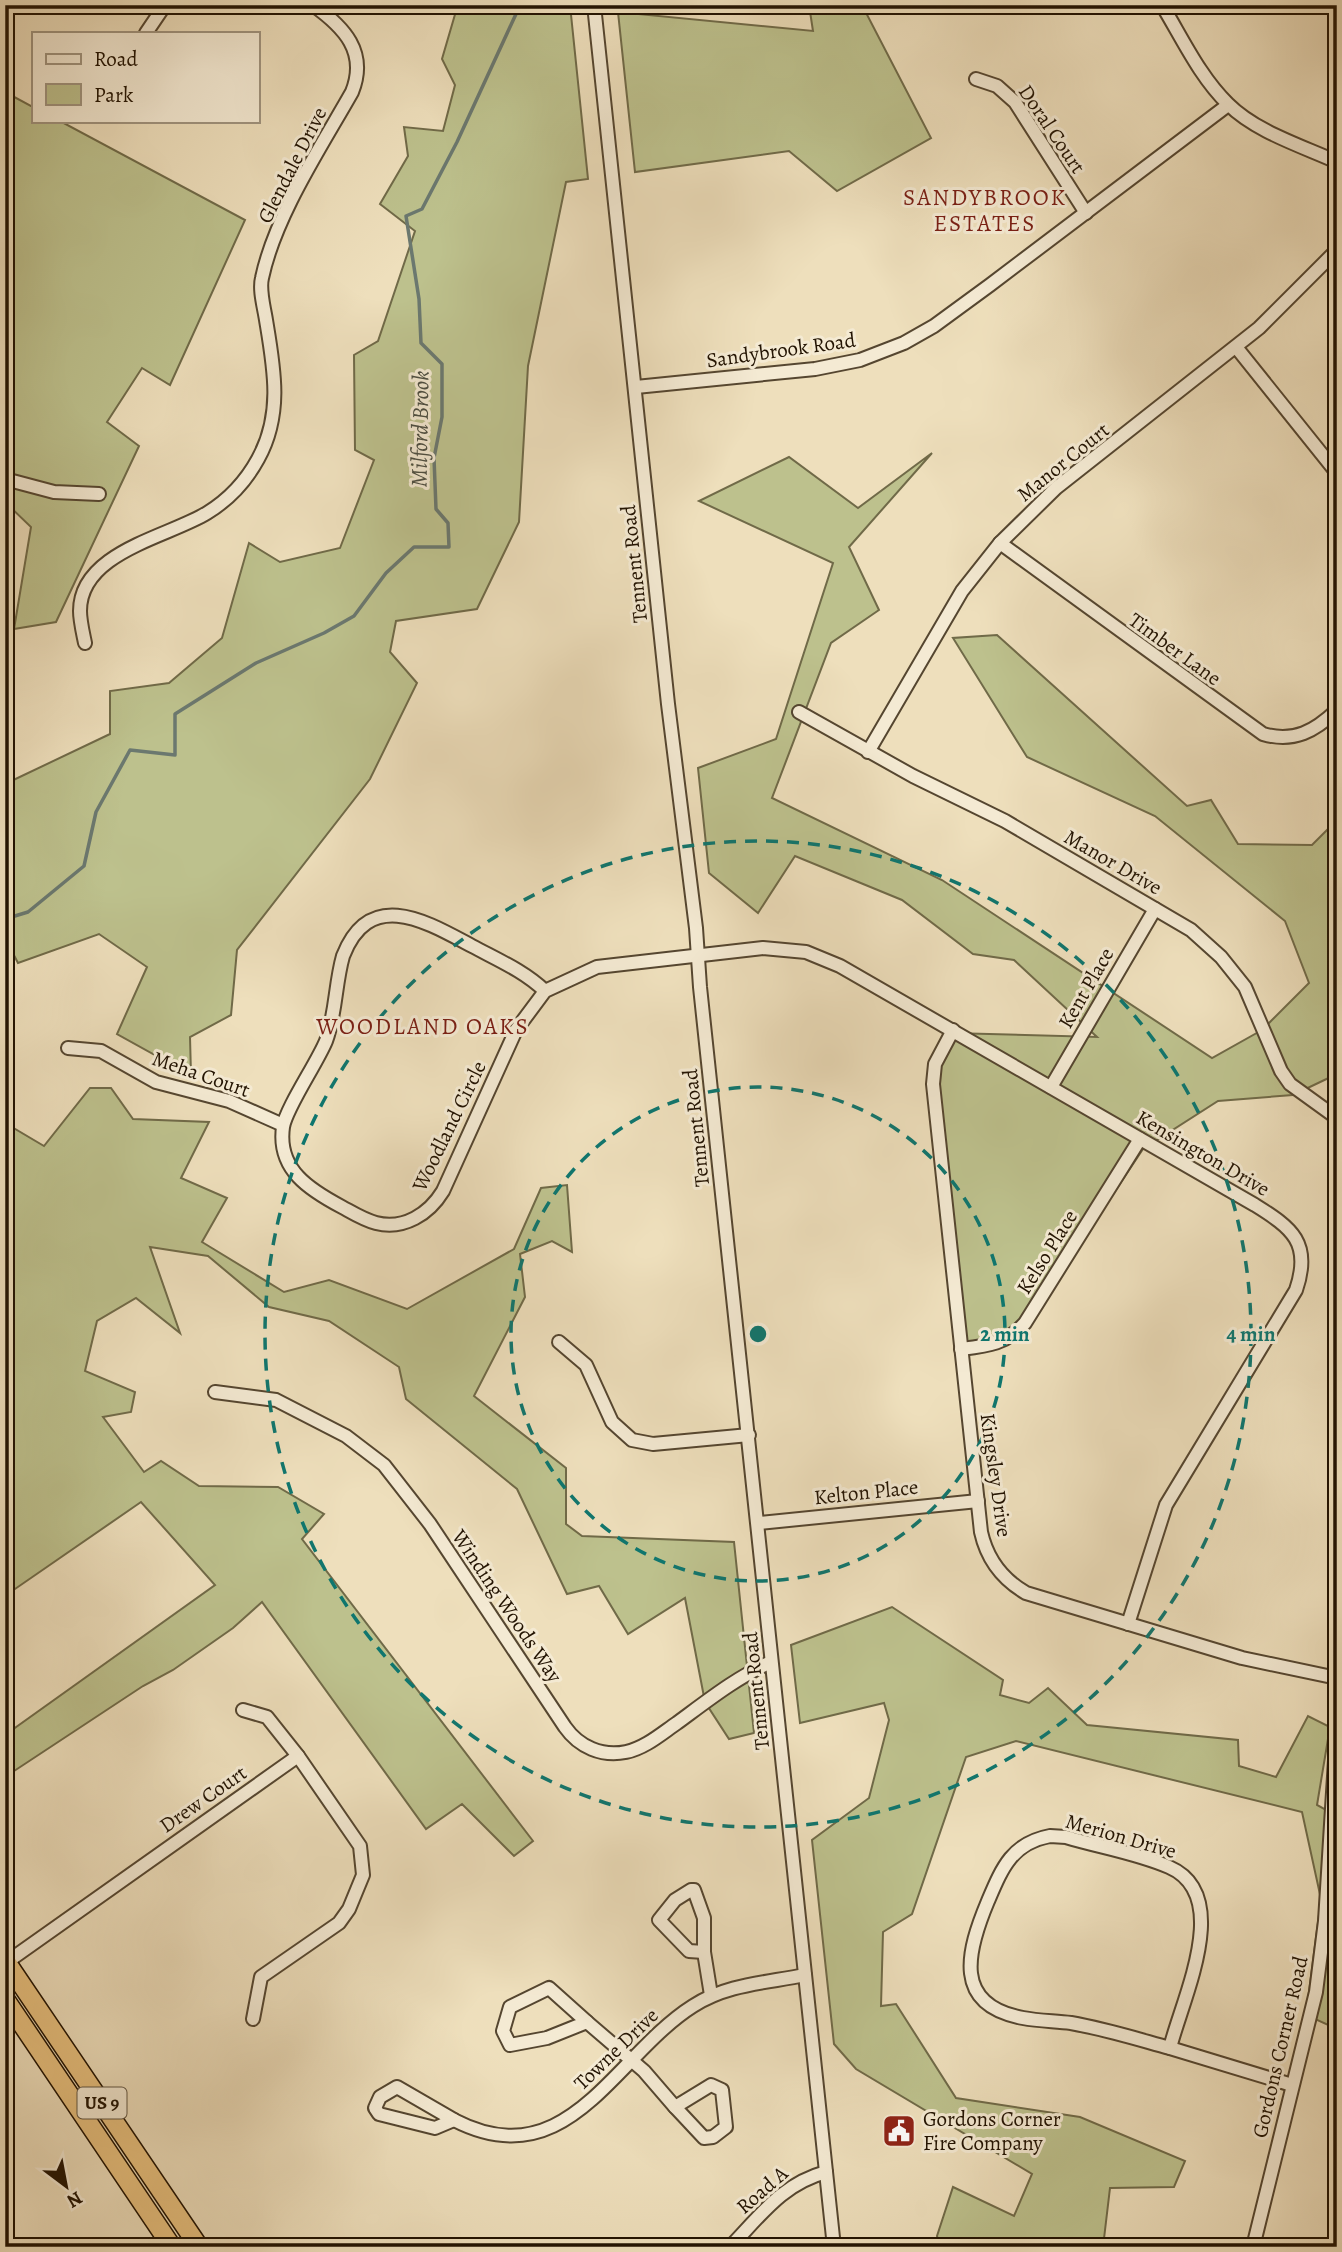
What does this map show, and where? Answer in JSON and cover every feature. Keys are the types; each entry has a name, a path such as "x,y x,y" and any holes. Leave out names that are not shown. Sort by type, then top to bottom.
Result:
{"highway":[{"name":"US 9","path":"6,1961 199,2247"},
{"name":"US 9","path":"5,1999 172,2247"}],"street":[{"path":"147,32 165,5"},
{"name":"Glendale Drive","path":"85,643 80,611 82,598 94,575 120,553 192,522 225,500 248,474 268,436 274,412 275,383 262,279 286,211 352,92 358,71 350,37 313,5"},
{"name":"Tennent Road","path":"594,5 759,1523 771,1662 834,2247"},
{"path":"1162,5 1203,72 1228,105 1270,132 1337,162"},
{"name":"Doral Court","path":"976,79 997,86 1015,102 1087,213"},
{"name":"Sandybrook Road","path":"636,387 815,369 874,356 934,326 1228,105"},
{"name":"Manor Court","path":"868,751 962,591 1000,543 1056,488 1273,315 1337,250"},
{"path":"1236,347 1337,472"},
{"path":"5,479 54,492 99,494"},
{"name":"Timber Lane","path":"1000,543 1263,734 1282,738 1300,736 1322,724 1337,710"},
{"name":"Manor Drive","path":"799,712 868,751 1005,821 1191,930 1221,957 1245,988 1281,1071 1303,1097 1337,1118"},
{"name":"Kent Place","path":"1051,1087 1155,909"},
{"path":"283,1125 327,1037 347,945 370,922 399,915 424,921 529,976 545,991"},
{"name":"Kensington Drive","path":"698,955 772,948 818,956 840,965 1275,1217 1300,1245 1302,1262 1293,1296 1166,1505 1128,1624"},
{"name":"Woodland Circle","path":"283,1125 283,1144 290,1167 304,1185 381,1224 398,1224 419,1217 434,1204 443,1191 516,1030 545,991 597,967 698,955"},
{"name":"Kingsley Drive","path":"953,1030 935,1064 933,1084 978,1501 986,1550 997,1569 1014,1586 1040,1598 1242,1658 1337,1678"},
{"name":"Meha Court","path":"68,1048 101,1051 156,1082 229,1101 283,1125"},
{"name":"Kelso Place","path":"961,1349 1010,1338 1025,1323 1140,1139"},
{"path":"559,1342 586,1365 612,1422 632,1440 653,1444 749,1435"},
{"name":"Winding Woods Way","path":"215,1392 276,1400 346,1436 384,1465 430,1524 565,1727 575,1739 592,1749 624,1753 642,1746 737,1679 771,1662"},
{"name":"Kelton Place","path":"759,1523 978,1501"},
{"path":"243,1710 267,1717 298,1756 360,1846 363,1875 349,1909 339,1923 261,1977 253,2019"},
{"name":"Gordons Corner Road","path":"1253,2247 1320,1967 1335,1792 1337,1728"},
{"name":"Drew Court","path":"6,1961 298,1756"},
{"name":"Merion Drive","path":"1170,2048 1203,1928 1201,1903 1191,1885 1168,1866 1066,1837 1036,1839 1018,1848 1002,1867 970,1950 970,1975 981,1996 1007,2014 1097,2028 1292,2085"},
{"path":"704,1952 689,1951 659,1920 675,1900 691,1890 694,1890 704,1918 704,1952 711,1995"},
{"name":"Towne Drive","path":"454,2120 435,2128 379,2114 375,2108 380,2097 397,2087 475,2131 500,2136 542,2129 571,2116 598,2097 674,2018 711,1995 743,1985 805,1975"},
{"path":"587,2022 547,2038 510,2045 504,2036 510,2007 549,1988 632,2061 675,2107 704,2138 713,2137 726,2127 723,2094 716,2085 675,2107"},
{"name":"Road A","path":"730,2247 785,2190 804,2178 826,2172"}],"green space":[{"path":"450,5 570,5 588,179 566,182 528,366 519,522 477,609 396,621 390,652 417,683 370,779 237,950 231,1015 190,1037 191,1075 117,1034 147,967 99,934 18,963 5,938 5,784 110,734 110,691 169,683 222,638 249,543 280,562 340,548 374,460 355,450 354,355 378,341 415,231 380,204 408,156 404,127 443,131 455,85 442,59 456,11"},
{"path":"809,5 862,5 931,138 837,191 789,151 635,172 618,12 813,31"},
{"path":"5,92 32,106 32,122 62,122 245,220 170,385 142,368 107,422 139,446 56,622 14,629 31,527 5,502"},
{"path":"932,453 849,547 879,610 831,643 772,798 942,880 1212,1058 1262,1030 1309,983 1285,921 1155,816 1027,757 953,638 997,635 1187,806 1211,800 1238,844 1312,845 1337,820 1337,1074 1293,1095 1218,1101 1143,1149 1019,1336 961,1357 936,1062 951,1033 1097,1037 1014,960 973,954 902,900 795,856 758,913 709,873 698,768 776,739 833,563 699,501 789,457 858,508"},
{"path":"90,1088 111,1088 133,1119 209,1122 181,1178 227,1198 202,1242 284,1292 329,1280 407,1309 514,1249 541,1188 567,1185 572,1252 552,1241 520,1254 525,1297 474,1396 566,1468 566,1524 582,1536 734,1542 754,1733 729,1739 705,1702 685,1598 628,1634 599,1586 567,1594 517,1489 406,1399 399,1367 329,1321 269,1307 208,1256 150,1247 180,1333 136,1298 97,1321 85,1371 135,1392 131,1412 103,1417 144,1472 161,1461 199,1486 278,1487 324,1514 302,1539 533,1841 514,1856 462,1804 426,1829 262,1602 233,1628 173,1670 143,1686 5,1777 5,1735 215,1585 141,1502 15,1589 5,1576 5,1123 44,1146"},
{"path":"892,1607 1003,1680 1000,1695 1029,1703 1048,1688 1087,1725 1238,1740 1239,1766 1276,1777 1308,1716 1330,1727 1317,1805 1337,1816 1337,2029 1306,2015 1321,1899 1302,1812 1016,1741 966,1757 912,1914 883,1932 881,2006 896,2004 956,2098 1080,2117 1185,2161 1174,2187 1110,2188 1103,2247 940,2247 937,2236 953,2187 1014,2216 1032,2174 856,2069 834,2044 812,1840 869,1798 889,1720 884,1703 800,1723 791,1645"}],"waterway":[{"name":"Milford Brook","path":"5,919 28,912 84,866 96,812 130,750 175,755 175,714 256,663 324,633 354,616 386,573 414,547 449,547 448,523 436,509 434,458 442,417 442,364 421,343 419,299 406,216 422,209 457,142 516,14 526,5"}],"place":[{"name":"Gordons Corner Fire Company","path":"899,2131"}],"district":[{"name":"SANDYBROOK ESTATES","path":"985,210"},
{"name":"WOODLAND OAKS","path":"423,1026"}]}
